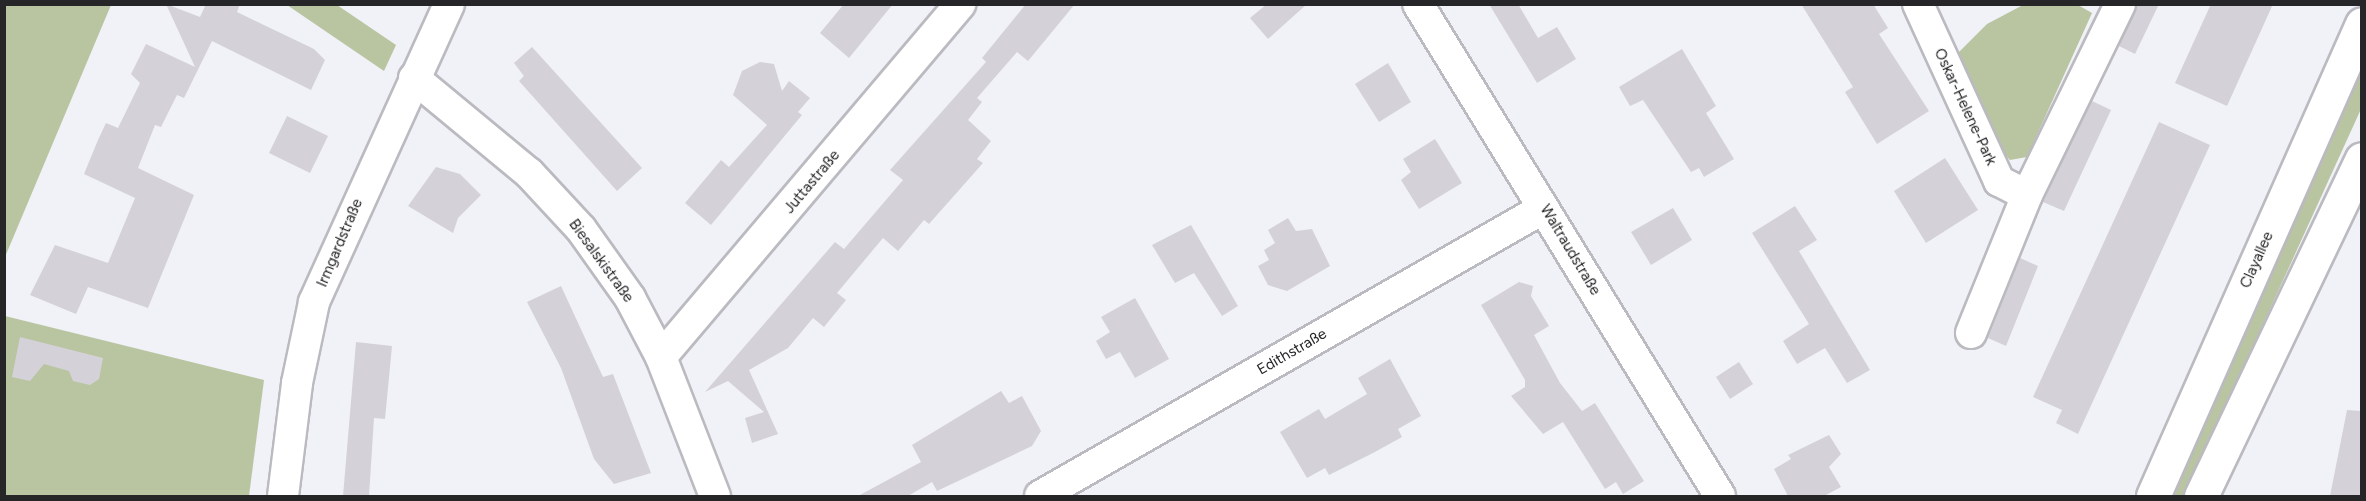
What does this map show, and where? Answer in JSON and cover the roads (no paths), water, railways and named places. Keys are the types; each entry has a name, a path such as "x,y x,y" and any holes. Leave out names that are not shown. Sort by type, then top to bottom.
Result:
{"main road":[{"name":"Clayallee","path":"2153,496 2361,24"},
{"path":"2201,496 2361,159"}],"street":[{"name":"Irmgardstraße","path":"283,496 297,383 314,302 449,4"},
{"name":"Juttastraße","path":"661,357 960,4"},
{"name":"Waltraudstraße","path":"1418,4 1720,496"},
{"name":"Oskar-Helene-Park","path":"1918,4 1999,181 2027,195"},
{"path":"1971,333 2027,195 2120,4"},
{"name":"Biesalskistraße","path":"414,78 529,173 581,229 630,298 661,357 715,496"},
{"name":"Edithstraße","path":"1040,496 1544,208"}]}
